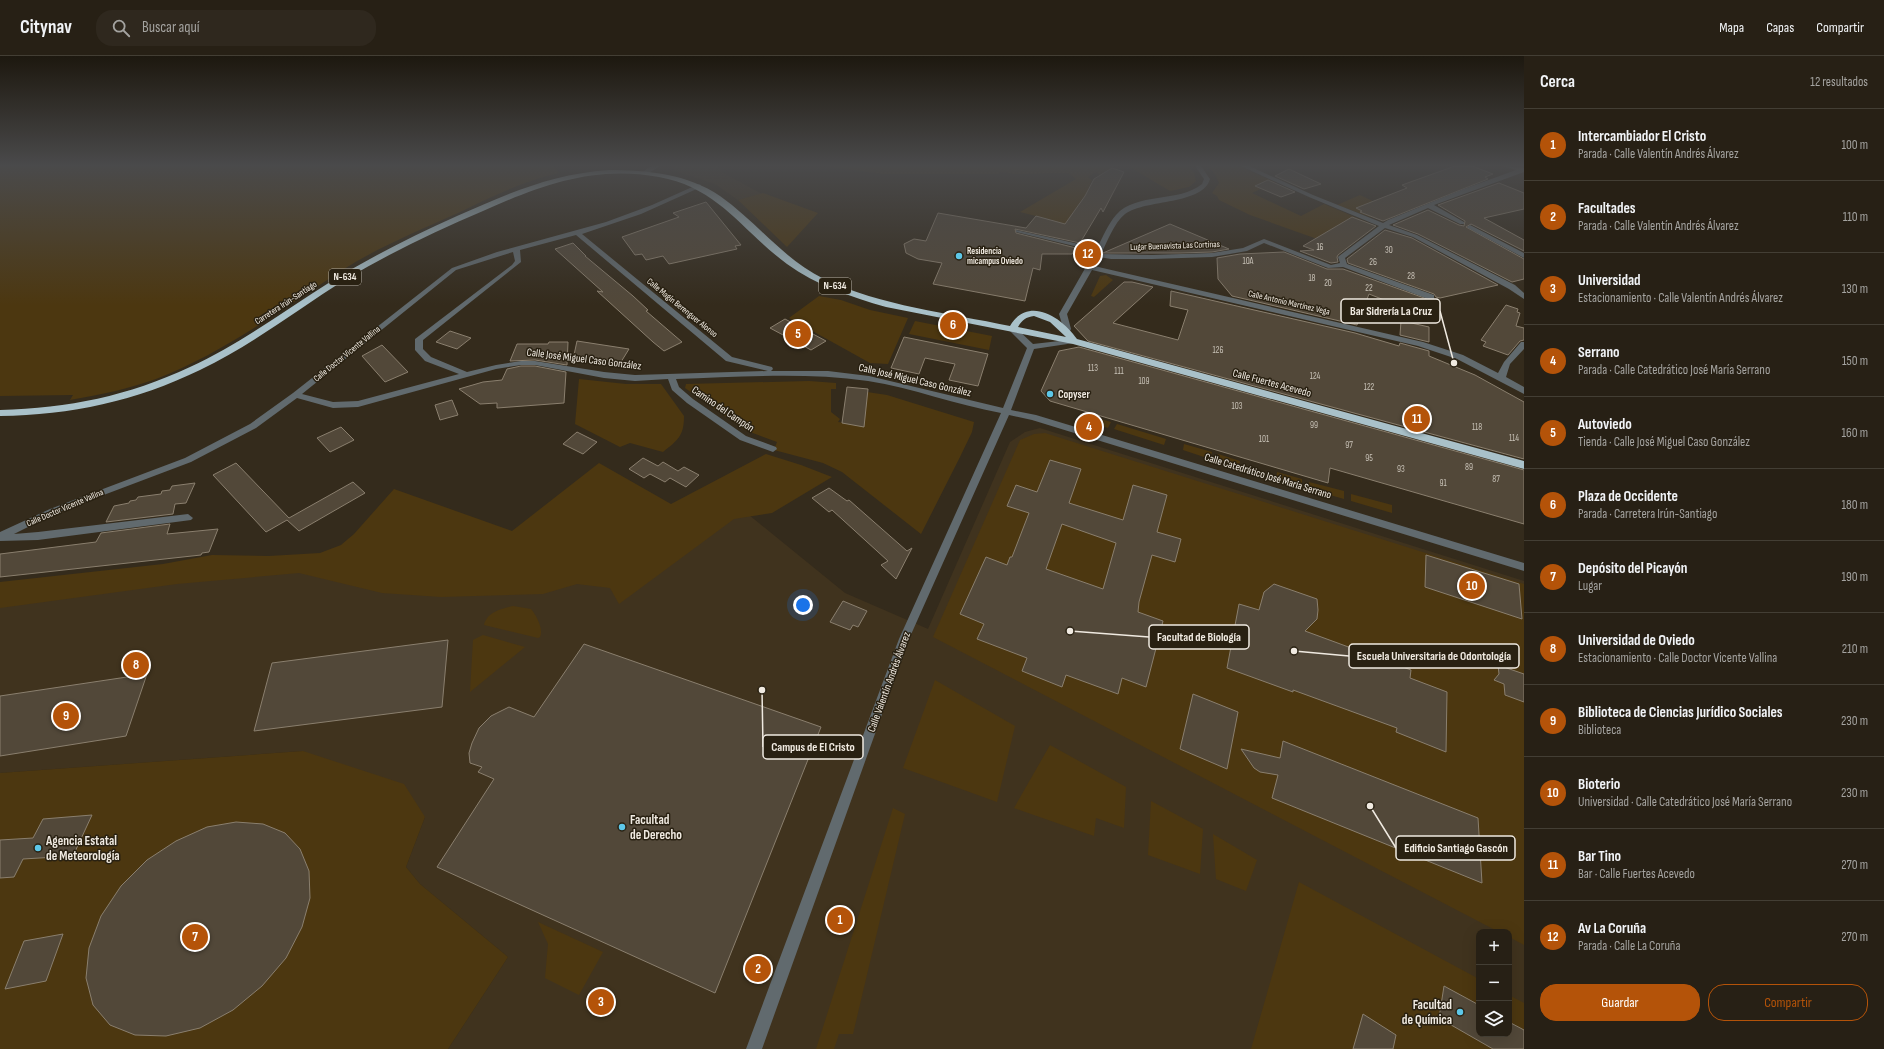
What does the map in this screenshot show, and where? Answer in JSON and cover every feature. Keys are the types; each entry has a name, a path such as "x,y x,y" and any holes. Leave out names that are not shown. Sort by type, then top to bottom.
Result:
{"highway":[{"name":"Carretera Irún-Santiago","path":"0,413 55,410 91,405 151,388 232,349 346,276 401,245 472,212"},
{"name":"Carretera Irún-Santiago","path":"735,212 788,261 812,276 839,288 886,304 1012,329"},
{"path":"1012,329 1017,319 1026,314 1050,316 1067,329 1074,342"},
{"name":"Calle Fuertes Acevedo","path":"1012,329 1074,342 1524,465"}],"street":[{"name":"Calle Doctor Vicente Vallina","path":"0,537 75,503 188,460 253,426 296,395 454,269 484,258 577,233 635,212"},
{"path":"1067,329 1063,314 1097,252 1118,217 1123,212"},
{"path":"1351,212 1415,236 1512,287 1524,297"},
{"path":"1344,265 1341,256 1390,221 1411,212"},
{"path":"1442,212 1462,223"},
{"path":"1470,227 1524,256"},
{"name":"Lugar Buenavista Las Cortinas","path":"1018,231 1111,257 1212,255 1245,250 1264,241 1330,267 1344,265 1431,298"},
{"name":"Calle Magín Berenguer Alonso","path":"577,233 729,359 757,367 788,373"},
{"path":"467,375 428,359 419,350 419,339 514,266 519,261 516,249"},
{"name":"Calle Antonio Martínez Vega","path":"1089,267 1420,344 1460,357 1524,391"},
{"path":"1512,287 1524,284"},
{"path":"1050,316 1063,314"},
{"path":"1012,329 1031,347 1074,342"},
{"path":"1502,378 1505,365 1524,345"},
{"name":"Calle Valentín Andrés Álvarez","path":"754,1049 904,639 1000,427 1031,347"},
{"path":"724,375 728,367 729,359"},
{"name":"Calle José Miguel Caso González","path":"296,395 333,405 358,404 496,367 521,363 550,365 604,375 635,378 788,373 828,374 869,379 923,391 977,406 1006,411"},
{"name":"Camino del Campón","path":"671,377 675,388 690,401 743,438 772,449"},
{"name":"Calle Catedrático José María Serrano","path":"1006,411 1033,417 1524,567"},
{"name":"Calle Doctor Vicente Vallina","path":"0,537 38,536 188,518"}],"shaded area":[{"path":"0,212 459,212 371,253 253,329 205,356 156,379 103,394 70,400 73,395 0,396"},
{"path":"751,212 818,213 787,247"},
{"path":"1021,212 1074,212 1058,237 1052,220"},
{"path":"1245,212 1293,212 1301,216 1308,212 1344,212 1369,223 1371,227 1320,240"},
{"path":"1357,212 1381,212 1380,218 1370,217"},
{"path":"1106,275 1113,280 1094,297 1091,296 1100,276"},
{"path":"819,296 841,300 870,310 908,318 888,364 870,363 789,318"},
{"path":"915,321 992,336 989,350 909,334"},
{"path":"579,379 626,384 661,384 684,416 683,428 679,437 663,452 630,443 620,447 575,424"},
{"path":"809,381 836,383 836,389 831,389 831,412 840,419 838,422 863,426 867,392 887,395 974,422 972,432 921,534 842,472 823,463 774,450 777,442 745,430 685,388 686,384"},
{"path":"1081,413 1111,422 1108,428 1078,419"},
{"path":"1117,424 1166,439 1164,445 1114,429"},
{"path":"1040,428 1524,581 1524,1049 448,1049 508,957 420,884 406,867 425,817 303,751 0,773 0,598 738,506 845,593 928,629 1010,442 1025,432"},
{"path":"1045,433 1524,584 1524,945 1512,939 1512,929 1493,929 933,637 1020,440 1034,434"},
{"path":"1184,444 1212,452 1210,459 1183,450"},
{"path":"766,454 832,477 772,513 734,519 619,604 610,588 577,584 543,594 441,597 382,593 299,573 177,584 0,608 0,582 163,564 212,555 269,556 320,553 341,545 354,534 394,489 512,531 599,463 671,504"},
{"path":"1218,454 1240,461 1239,467 1216,460"},
{"path":"1277,472 1302,479 1302,486 1276,479"},
{"path":"1309,482 1344,491 1344,499 1309,489"},
{"path":"1351,494 1392,505 1392,513 1351,501"},
{"path":"513,606 531,609 540,626 540,637 538,638 484,625 491,614"},
{"path":"483,635 525,647 470,692 473,640"},
{"path":"935,680 1015,726 997,802 903,768"},
{"path":"1050,745 1126,787 1124,828 1096,818 1094,836 1014,808"},
{"path":"303,751 404,784 425,817 406,867 420,884 508,957 448,1049 0,1049 0,773"},
{"path":"1151,801 1203,829 1200,874 1148,855"},
{"path":"893,808 905,814 853,1034 839,1034 834,1049 816,1049"},
{"path":"1213,834 1257,860 1246,891 1216,879"},
{"path":"1299,882 1476,977 1476,1037 1512,1037 1512,997 1524,1003 1524,1049 1251,1049"},
{"path":"538,922 603,952 579,995 545,978 548,944"}],"building":[{"path":"714,212 741,245 735,246 737,249 669,264 663,256 646,260 642,254 635,255 622,237 679,217 673,213"},
{"name":"Residencia micampus Oviedo","path":"1073,212 1098,212 1080,243 1015,229 1016,233 1076,248 1072,254 1042,254 1040,270 1033,268 1025,301 933,284 942,263 918,259 906,253 904,244 914,239 926,241 938,213 1026,228 1036,216 1065,224"},
{"path":"1361,212 1405,212 1383,221"},
{"path":"1423,212 1433,212 1459,225 1464,226 1465,221 1450,212 1509,212 1484,218 1524,240 1524,251 1471,224 1466,227 1524,259 1524,279 1512,282 1418,234 1393,225"},
{"path":"1352,217 1376,226 1338,255 1338,262 1331,263 1300,251 1314,250 1303,246"},
{"path":"1170,224 1229,249 1212,252 1103,253"},
{"path":"1385,230 1412,238 1498,285 1440,298 1436,297 1434,294 1348,263 1347,259"},
{"path":"573,243 585,256 633,296 648,310 646,311 682,342 664,351 653,342 597,291 603,292 555,249"},
{"path":"1284,252 1327,269 1343,269 1430,300 1407,322 1429,327 1429,342 1400,335 1402,307 1369,294 1357,325 1232,296 1218,279 1217,258 1240,254"},
{"path":"1124,282 1132,282 1153,287 1113,323 1178,340 1188,310 1170,306 1171,291 1355,333 1399,346 1400,343 1429,351 1429,356 1475,375 1524,402 1524,459 1088,341 1074,326"},
{"path":"1506,305 1518,309 1517,312 1520,313 1516,326 1524,328 1524,340 1520,341 1508,355 1483,346 1486,342 1481,340"},
{"path":"785,319 826,341 811,350 770,328"},
{"path":"450,331 471,338 457,349 436,342"},
{"path":"904,337 988,354 978,386 949,380 955,364 925,358 919,374 891,368"},
{"path":"577,341 629,349 621,362 574,355"},
{"path":"549,342 568,342 567,365 535,360 510,361 517,344 548,344"},
{"path":"382,345 408,372 385,382 362,356"},
{"path":"1079,347 1524,470 1524,524 1330,468 1328,483 1050,401 1041,391 1059,351"},
{"path":"521,366 535,366 566,372 564,403 497,408 497,403 480,404 459,389 483,382 502,380 507,369"},
{"path":"847,387 868,389 864,427 842,423"},
{"path":"452,400 458,415 440,420 435,405"},
{"path":"341,427 354,440 330,452 317,438"},
{"path":"577,432 597,442 583,454 563,444"},
{"path":"643,458 658,466 663,462 678,471 684,467 699,475 686,487 670,478 665,482 650,474 644,478 629,469"},
{"path":"1050,460 1081,469 1069,503 1123,520 1133,485 1167,495 1157,532 1181,539 1175,562 1152,555 1139,602 1138,612 1163,621 1146,687 1122,678 1118,694 1066,675 1062,687 1022,671 1027,658 977,639 984,624 960,614 986,557 1007,565 1010,557 1012,557 1029,513 1007,506 1016,485 1037,492","holes":["1062,524 1116,543 1103,589 1046,569"]},
{"path":"236,463 289,518 353,482 365,493 299,531 287,520 266,532 213,475"},
{"path":"195,483 186,503 175,504 173,514 106,522 114,506 129,503 130,501 136,500 138,497 161,494 162,491 170,490 172,486"},
{"path":"829,488 847,501 849,500 907,551 912,548 896,579 881,565 888,561 832,510 829,512 812,498"},
{"path":"170,524 167,534 218,529 209,552 202,553 201,555 0,577 0,554 96,542 101,533"},
{"path":"1426,555 1519,584 1522,619 1425,587"},
{"path":"1274,584 1317,599 1317,619 1305,631 1411,670 1410,678 1447,692 1446,752 1396,732 1397,728 1293,690 1293,692 1227,668 1239,604 1259,610 1264,592"},
{"path":"843,601 867,611 858,627 853,625 850,630 830,622"},
{"path":"448,640 442,707 254,731 272,663"},
{"name":"Facultad de Derecho","path":"584,644 821,727 715,993 437,867 494,779 478,772 482,767 470,763 469,753 479,728 491,716 509,707 534,717"},
{"path":"1498,665 1524,674 1524,702 1505,695 1504,684 1494,680 1499,674"},
{"path":"147,674 126,736 0,756 0,696"},
{"path":"1193,694 1238,712 1227,769 1180,749"},
{"path":"1283,741 1478,818 1482,883 1272,798 1278,775 1260,772 1254,768 1241,749 1280,758"},
{"name":"Agencia Estatal de Meteorología","path":"92,815 73,856 23,859 14,877 0,878 0,840 33,838 43,819"},
{"path":"236,822 263,824 285,833 300,849 309,871 310,898 302,927 286,958 262,986 233,1010 200,1028 166,1036 135,1035 110,1025 93,1005 86,978 89,948 101,916 121,886 147,860 176,841 207,827"},
{"path":"63,934 46,981 5,989 24,941"},
{"name":"Facultad de Química","path":"1444,986 1476,1003 1476,1037 1512,1037 1512,1024 1524,1030 1524,1049 1493,1049 1439,1018"},
{"path":"1363,1014 1396,1035 1393,1049 1353,1049"}],"place":[{"name":"Av La Coruña","path":"1088,254"},
{"name":"Residencia micampus Oviedo","path":"959,256"},
{"name":"Plaza de Occidente","path":"953,325"},
{"name":"Autoviedo","path":"798,334"},
{"name":"Bar Sidrería La Cruz","path":"1454,363"},
{"name":"Copyser","path":"1050,394"},
{"name":"Bar Tino","path":"1417,419"},
{"name":"Serrano","path":"1089,427"},
{"name":"Bioterio","path":"1472,586"},
{"name":"Facultad de Biología","path":"1070,631"},
{"name":"Escuela Universitaria de Odontología","path":"1294,651"},
{"name":"Universidad de Oviedo","path":"136,665"},
{"name":"Campus de El Cristo","path":"762,690"},
{"name":"Biblioteca de Ciencias Jurídico Sociales","path":"66,716"},
{"name":"Edificio Santiago Gascón","path":"1370,806"},
{"name":"Facultad de Derecho","path":"622,827"},
{"name":"Agencia Estatal de Meteorología","path":"38,848"},
{"name":"Intercambiador El Cristo","path":"840,920"},
{"name":"Depósito del Picayón","path":"195,937"},
{"name":"Facultades","path":"758,969"},
{"name":"Universidad","path":"601,1002"},
{"name":"Facultad de Química","path":"1460,1012"}]}
